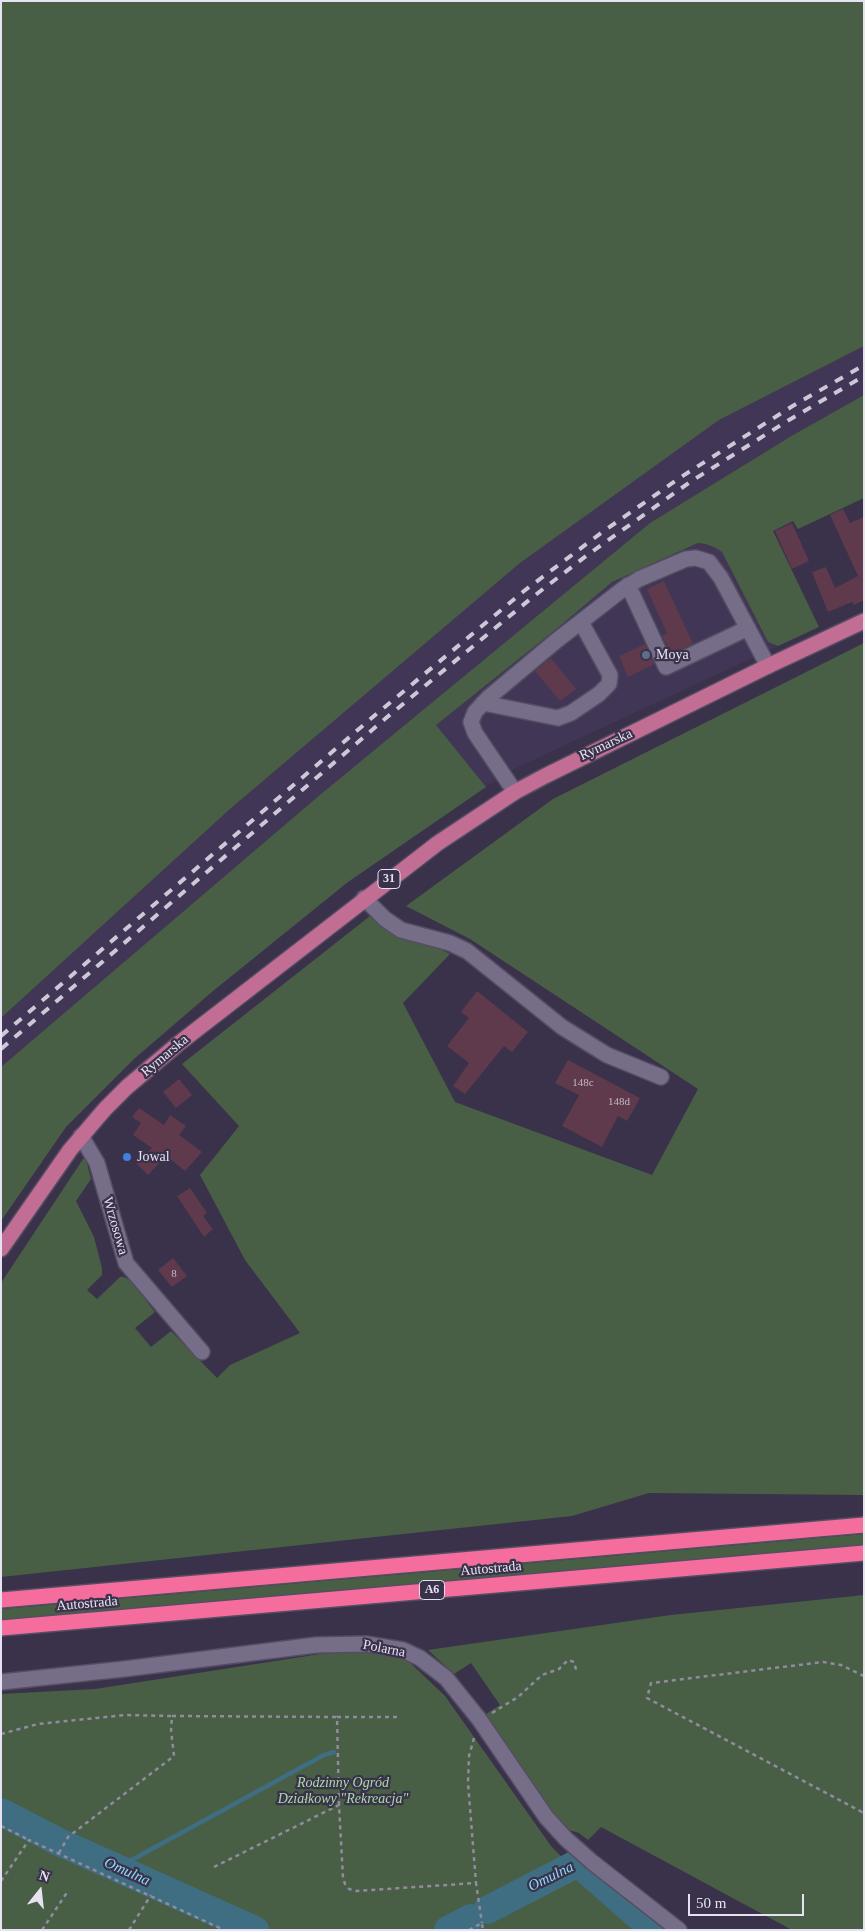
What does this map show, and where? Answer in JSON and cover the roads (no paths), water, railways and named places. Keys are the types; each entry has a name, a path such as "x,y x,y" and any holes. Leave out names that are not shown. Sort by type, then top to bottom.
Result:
{"highway":[{"name":"Autostrada","path":"1,1600 864,1525"},
{"name":"Autostrada","path":"1,1628 864,1553"}],"main road":[{"name":"Rymarska","path":"1,1249 81,1136 127,1087 178,1044 364,898 438,843 515,792 575,760 864,621"}],"street":[{"path":"515,792 472,727 472,717 483,702 628,585 686,559 703,560 714,568 722,578 768,666"},
{"path":"628,585 666,667 748,628"},
{"path":"483,702 558,718 571,713 599,694 609,684 610,675 581,622"},
{"path":"364,898 385,919 401,930 450,943 466,951 562,1027 607,1055 660,1078"},
{"name":"Wrzosowa","path":"81,1136 97,1163 126,1263 202,1352"},
{"name":"Polarna","path":"1,1682 316,1645 366,1644 403,1650 420,1658 446,1678 479,1719 546,1817 566,1839 592,1862 679,1930"}],"waterway":[{"path":"117,1868 324,1755 334,1752"},
{"name":"Omulna","path":"1,1812 59,1842 255,1930"},
{"name":"Omulna","path":"487,1910 578,1863 654,1930"},
{"name":"Omulna","path":"448,1930 471,1918"}],"railway":[{"path":"1,1036 374,716 524,591 601,533 681,477 791,407 864,365"},
{"path":"1,1049 386,718 534,596 586,556 690,482 864,376"}],"place":[{"name":"Moya","path":"646,655"},
{"name":"Jowal","path":"127,1157"}],"park label":[{"name":"Rodzinny Ogród Działkowy \"Rekreacja\"","path":"343,1792"}]}
